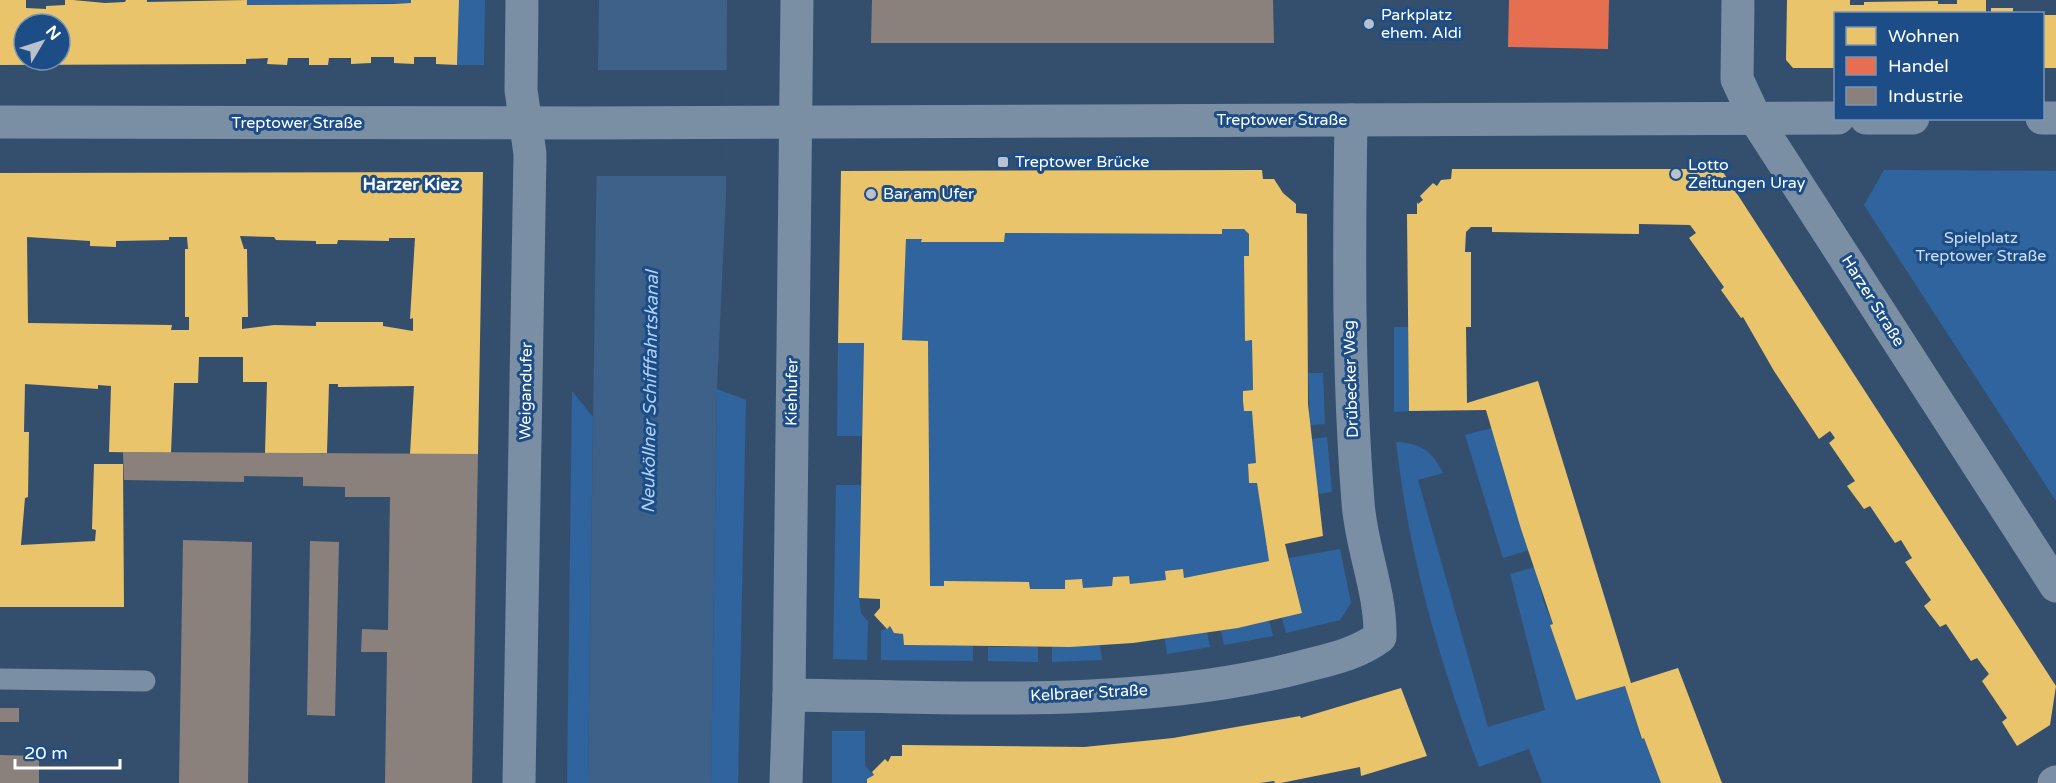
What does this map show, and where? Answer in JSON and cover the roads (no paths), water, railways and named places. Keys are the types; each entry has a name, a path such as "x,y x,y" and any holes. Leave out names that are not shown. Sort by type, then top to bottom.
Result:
{"street":[{"name":"Weigandufer","path":"519,783 530,154 521,90 522,0"},
{"name":"Kiehlufer","path":"786,783 797,0"},
{"name":"Harzer Straße","path":"1738,0 1737,78 1756,120 2056,586"},
{"name":"Treptower Straße","path":"0,122 727,123 1834,118"},
{"name":"Drübecker Weg","path":"1350,120 1350,401 1358,508 1380,616 1380,637"},
{"name":"Kelbraer Straße","path":"789,695 1009,697 1192,688 1263,677 1360,651 1380,637"}],"lane":[{"path":"0,679 145,681"}],"water":[{"name":"Neuköllner Schifffahrtskanal","path":"599,0 727,0 726,193 717,389 711,783 588,783"}],"place":[{"name":"Parkplatz ehem. Aldi","path":"1369,24"},
{"name":"Treptower Brücke","path":"1003,162"},
{"name":"Lotto Zeitungen Uray","path":"1676,174"},
{"name":"Bar am Ufer","path":"871,194"}],"district":[{"name":"Harzer Kiez","path":"411,184"}],"park label":[{"name":"Spielplatz Treptower Straße","path":"1981,247"}]}
